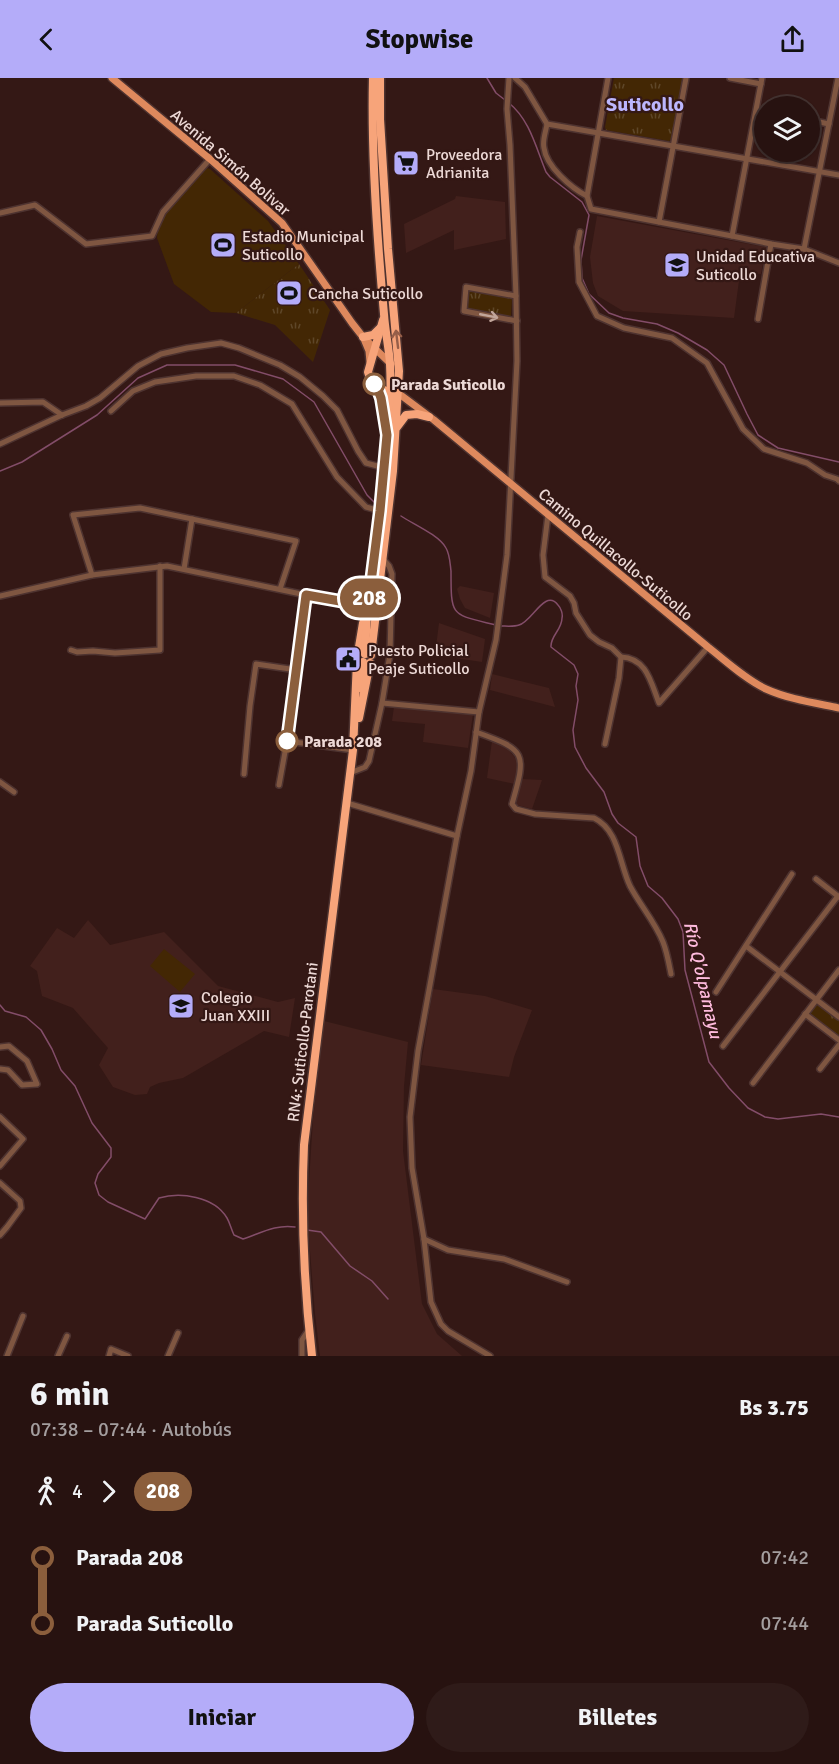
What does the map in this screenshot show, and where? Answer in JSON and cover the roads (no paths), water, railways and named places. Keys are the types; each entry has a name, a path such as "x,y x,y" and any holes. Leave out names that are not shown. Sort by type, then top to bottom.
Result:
{"highway":[{"path":"364,658 382,558 396,428 384,316 377,207 373,78"},
{"path":"364,658 387,435 399,371 388,249 380,119 380,78"},
{"path":"384,316 368,372 381,398 387,435"},
{"path":"363,337 374,335 381,326"},
{"path":"377,387 394,393"},
{"path":"396,428 406,416 417,414 429,417"},
{"name":"RN4: Suticollo-Parotani","path":"312,1356 302,1190 304,1145 364,658"},
{"name":"RN4: Suticollo-Parotani","path":"355,733 365,692 364,658"}],"main road":[{"name":"Avenida Simón Bolivar","path":"112,78 210,159 282,223 363,337 399,371"},
{"name":"Avenida Simón Bolivar","path":"363,337 369,351 370,362"},
{"name":"Camino Quillacollo-Suticollo","path":"394,393 429,417 708,647 764,688 779,694 839,708"}],"street":[{"path":"490,1356 448,1331 438,1319 431,1302 424,1239 412,1168 410,1117 418,1051 471,771 479,712 500,621 507,555 517,390 517,321 506,94 509,78"},
{"path":"515,78 525,87 546,124 543,147 552,167 578,191 587,196"},
{"path":"608,78 587,196 591,209 804,249 839,263"},
{"path":"659,222 686,78"},
{"path":"730,78 762,81 759,96"},
{"path":"804,249 838,78"},
{"path":"732,236 754,120"},
{"path":"820,122 829,124"},
{"path":"546,124 839,175"},
{"path":"0,213 35,205 86,244 152,236 163,212 210,159"},
{"path":"580,232 577,247 579,282 597,315 624,328 672,338 707,363 743,429 764,449 807,463 839,481"},
{"path":"758,319 771,244"},
{"path":"516,296 466,287 464,311 517,321"},
{"path":"0,444 62,414 86,406 100,398 138,366 161,354 221,343 280,365 300,377 338,410 366,463 384,468"},
{"path":"111,411 133,391 155,382 196,376 234,376 260,385 292,404 337,477 366,507 380,511"},
{"path":"0,403 43,402 62,414"},
{"path":"92,575 73,515 140,508 297,541 280,589"},
{"path":"548,515 543,555 545,577 570,596 576,613 590,635 612,648 621,657 629,658 644,668 660,703 708,647"},
{"path":"184,569 192,519"},
{"path":"350,773 365,767 369,761 390,654 392,574 382,558"},
{"path":"71,650 115,653 160,650 160,566"},
{"path":"0,596 92,575 167,566 368,606"},
{"path":"279,785 306,595"},
{"path":"605,744 619,678 621,657"},
{"path":"244,774 256,664 297,670"},
{"path":"382,703 479,712"},
{"path":"476,732 506,743 519,755 521,769 512,804 516,809 535,814 594,818 607,827 615,841 630,886 663,942 671,974"},
{"path":"287,741 353,750"},
{"path":"0,782 14,792"},
{"path":"347,803 457,836"},
{"path":"716,992 792,874"},
{"path":"723,1046 838,896 816,879"},
{"path":"746,946 839,1017"},
{"path":"753,1083 839,970"},
{"path":"804,1014 839,1040"},
{"path":"820,1069 839,1045"},
{"path":"0,1047 9,1046 27,1061 37,1084 22,1085 8,1070 0,1068"},
{"path":"0,1117 23,1139 0,1166"},
{"path":"0,1183 20,1201 21,1208 0,1235"},
{"path":"424,1239 448,1250 504,1259 567,1282"},
{"path":"7,1356 23,1316"},
{"path":"302,1356 302,1340 309,1330"},
{"path":"168,1356 178,1333"},
{"path":"58,1356 68,1336"},
{"path":"109,1356 111,1349 128,1356"}],"waterway":[{"path":"487,78 496,93 505,100"},
{"path":"509,103 527,126 546,172 582,202 589,215 581,260 582,278 589,294 609,313 657,324 707,350 724,365 758,435 778,448 839,462"},
{"name":"Río Q'olpamayu","path":"0,471 22,462 97,415 138,378 167,365 235,365 283,379 314,402 367,495 374,502"},
{"name":"Río Q'olpamayu","path":"401,516 432,534 446,548 450,562 453,606 457,612 470,619 496,625"},
{"name":"Río Q'olpamayu","path":"500,626 515,626 524,623 543,603 548,601 553,601 561,609 560,626 552,640 551,647 574,665 578,674 576,686 578,700 573,730 575,747 586,768 604,792 618,823 636,837 640,866 648,886 662,898 678,919 683,932 685,970 709,1062 748,1108 765,1117 778,1119 821,1114 839,1117"},
{"path":"0,1005 5,1011 26,1017 41,1030 61,1070 75,1086 92,1123 111,1148 111,1157 98,1174 95,1183 99,1195 108,1202 145,1219 159,1198 186,1196 205,1200 221,1211 228,1220 234,1235 243,1239 275,1228 295,1227"},
{"path":"307,1230 321,1232 350,1266 372,1281 388,1299"}],"place":[{"name":"Proveedora Adrianita","path":"406,163"},
{"name":"Estadio Municipal Suticollo","path":"223,245"},
{"name":"Unidad Educativa Suticollo","path":"677,265"},
{"name":"Cancha Suticollo","path":"289,293"},
{"name":"Parada Suticollo","path":"374,384"},
{"name":"Puesto Policial Peaje Suticollo","path":"348,659"},
{"name":"Parada 208","path":"287,741"},
{"name":"Colegio Juan XXIII","path":"181,1006"}],"district":[{"name":"Suticollo","path":"645,104"}]}
